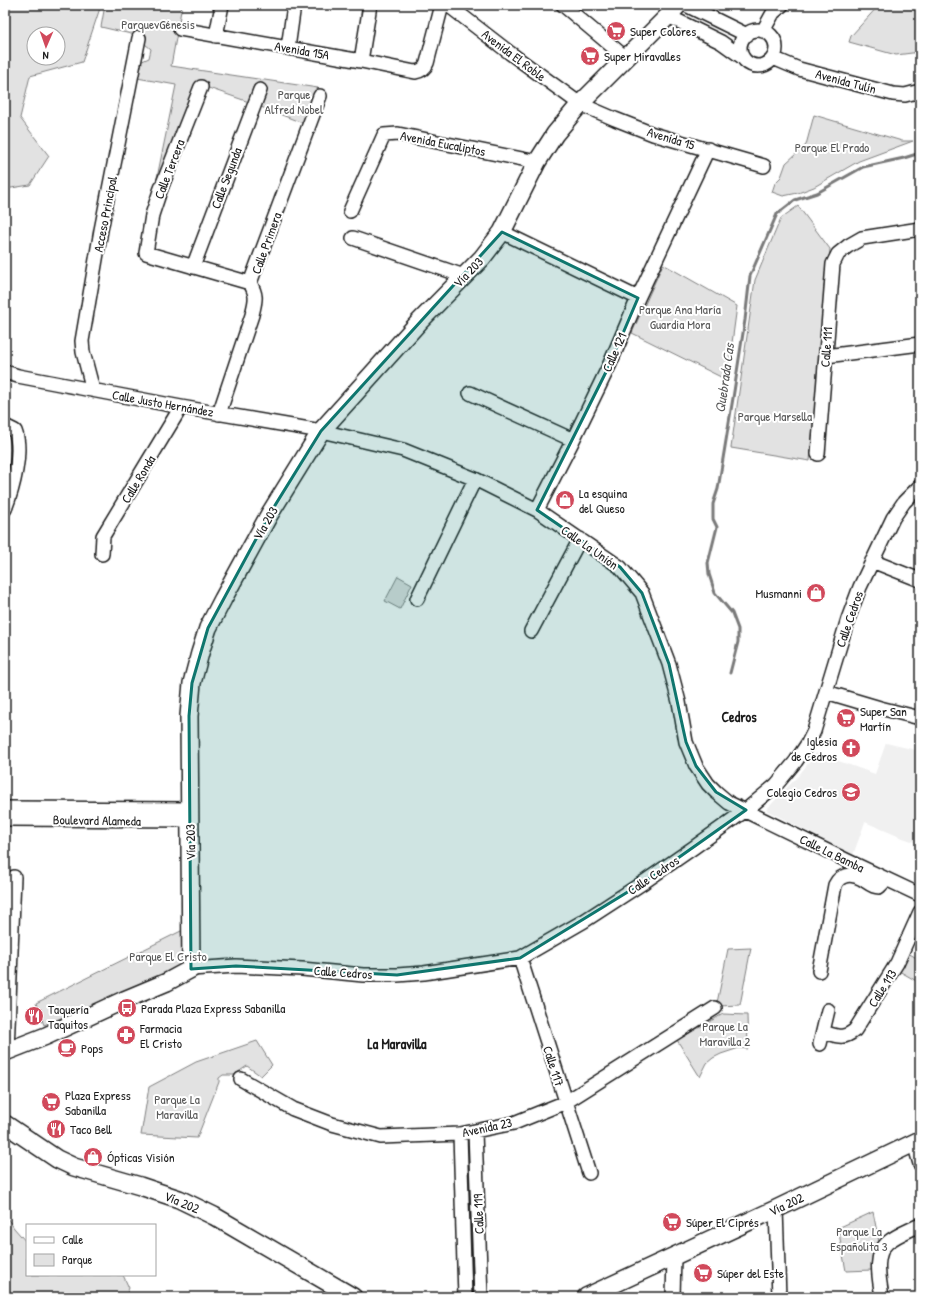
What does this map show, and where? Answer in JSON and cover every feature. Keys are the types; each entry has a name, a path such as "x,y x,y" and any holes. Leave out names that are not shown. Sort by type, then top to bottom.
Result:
{"main road":[{"name":"Vía 203","path":"190,969 189,716 192,689 200,653 206,634 223,599 269,515 321,431 420,321 482,258 502,232 537,162 554,134 580,104 673,11"},
{"path":"6,1052 46,1036 167,982 190,969"},
{"name":"Vía 202","path":"5,1124 57,1159 74,1167 159,1192 200,1209 353,1297"},
{"name":"Vía 202","path":"586,1297 917,1141"}],"street":[{"path":"216,36 222,5"},
{"path":"288,48 294,5"},
{"path":"361,61 370,5"},
{"name":"Avenida 15A","path":"180,29 415,72 423,70 427,63 442,5"},
{"name":"Avenida El Roble","path":"448,5 580,104"},
{"path":"563,5 626,58"},
{"path":"686,5 747,34"},
{"path":"763,31 773,13 782,5"},
{"path":"673,11 721,42 752,65 764,65 773,58 776,48 775,42 763,31 747,34 741,43 740,48 742,57"},
{"name":"Acceso Principal","path":"93,390 83,352 82,341 101,231 140,38"},
{"name":"Avenida Tulín","path":"773,58 799,69 893,94 906,95 920,91"},
{"name":"Calle Tercera","path":"193,267 146,253 152,215 201,87"},
{"name":"Calle Segunda","path":"193,267 260,90"},
{"name":"Calle Primera","path":"219,414 256,299 255,292 250,283 320,96"},
{"name":"Avenida 15","path":"580,104 615,120 653,134 764,166"},
{"name":"Avenida Eucaliptos","path":"350,211 384,135 398,134 537,162"},
{"name":"Calle 121","path":"537,510 573,440 708,149"},
{"name":"Calle 111","path":"818,454 833,264 838,254 862,238 920,229"},
{"path":"502,232 638,298"},
{"path":"353,238 464,276"},
{"path":"193,267 250,283"},
{"path":"826,356 920,345"},
{"name":"Calle Justo Hernández","path":"5,372 18,376 181,407 321,431"},
{"path":"470,393 573,440"},
{"name":"Calle Ronda","path":"102,554 103,536 181,407"},
{"path":"5,426 15,431 18,438 19,451 11,494 5,508"},
{"name":"Calle La Unión","path":"321,431 403,450 475,479 537,510 620,567 642,593 669,664 679,702 686,742 696,766 716,792 729,803 746,810"},
{"path":"417,599 475,479"},
{"name":"Calle Cedros","path":"190,969 236,966 302,969 364,975 397,975 424,973 520,958 584,921 638,886 746,810 776,785 796,761 808,743 814,730 848,619 860,587 893,518 904,502 920,486"},
{"path":"531,631 580,539"},
{"path":"872,561 920,580"},
{"path":"826,692 920,718"},
{"name":"Boulevard Alameda","path":"5,808 86,814 190,815"},
{"name":"Calle La Bamba","path":"746,810 920,895"},
{"name":"Boulevard Alameda","path":"5,819 86,814"},
{"path":"819,971 837,880 840,877 850,875 860,878 870,885 879,887 886,879"},
{"path":"6,1052 14,877"},
{"name":"Calle 113","path":"828,1010 822,1038 848,1036 855,1030 897,963 920,912"},
{"name":"Calle 117","path":"520,958 589,1173"},
{"name":"Avenida 23","path":"242,1079 293,1109 332,1124 374,1136 460,1134 475,1132 514,1123 566,1102 716,1008"},
{"name":"Calle 119","path":"475,1132 481,1297"},
{"name":"Calle 119","path":"460,1134 465,1297"},
{"path":"917,1141 920,1164"},
{"path":"776,1208 779,1297"},
{"path":"882,1297 879,1265 880,1255 883,1249 888,1243 920,1225"},
{"path":"673,1297 674,1256"}],"highlighted area":[{"path":"502,232 638,298 609,366 537,510 620,567 642,593 669,664 686,742 696,766 716,792 746,810 644,882 520,958 397,975 236,966 191,969 189,716 192,683 208,628 269,515 321,431"}],"shaded area":[{"name":"Colegio Cedros","path":"886,743 920,751 920,844 865,822 853,855 766,810 799,775 816,753 875,774"}],"green space":[{"path":"5,5 101,5 82,62 30,76 20,118 49,156 30,185 5,189"},
{"path":"105,5 182,5 171,66 318,88 305,124 261,107 267,88 254,85 249,102 197,84 152,202 176,85 137,78 140,62 149,58 151,49 145,44 144,37 101,27"},
{"path":"879,5 920,5 920,52 896,55 849,42 851,36"},
{"name":"Parque El Prado","path":"814,115 902,141 913,141 859,161 814,187 798,193 783,196 772,192 775,183 781,177 786,163 806,145"},
{"name":"Parque Marsella","path":"798,206 830,249 810,461 731,448 755,280 781,218"},
{"name":"Parque Ana María Guardia Mora","path":"663,264 737,306 727,380 632,333"},
{"path":"398,576 412,584 400,609 385,601"},
{"name":"Parque El Cristo","path":"183,930 184,963 178,969 44,1025 36,1003"},
{"path":"751,948 740,1005 719,1006 717,1003 728,949"},
{"path":"908,953 920,960 920,983 899,971"},
{"name":"Parque La Maravilla 2","path":"723,1014 747,1015 748,1049 739,1048 713,1058 707,1063 700,1077 677,1040"},
{"name":"Parque La Maravilla","path":"257,1041 272,1065 261,1076 247,1066 234,1075 223,1075 219,1078 219,1082 197,1138 141,1135 149,1087 196,1062"},
{"name":"Parque La Españolita 3","path":"873,1212 879,1242 873,1251 872,1270 846,1271 838,1228"},
{"path":"5,1215 26,1242 26,1276 123,1276 129,1288 125,1297 5,1297"}],"waterway":[{"name":"Quebrada Cas","path":"730,673 738,642 738,629 732,613 715,593 709,574 708,563 717,527 713,519 713,504 718,489 733,398 750,276 777,214 795,200 817,193 863,167 920,153"}],"place":[{"name":"Super Colores","path":"616,31"},
{"name":"Super Miravalles","path":"590,56"},
{"name":"La esquina del Queso","path":"565,500"},
{"name":"Musmanni","path":"816,593"},
{"name":"Super San Martín","path":"846,718"},
{"name":"Iglesia de Cedros","path":"851,748"},
{"name":"Colegio Cedros","path":"851,792"},
{"name":"Parada Plaza Express Sabanilla","path":"127,1008"},
{"name":"Taquería Taquitos","path":"34,1016"},
{"name":"Farmacia El Cristo","path":"126,1035"},
{"name":"Pops","path":"67,1048"},
{"name":"Plaza Express Sabanilla","path":"51,1102"},
{"name":"Taco Bell","path":"56,1129"},
{"name":"Ópticas Visión","path":"93,1157"},
{"name":"Súper El Ciprés","path":"672,1222"},
{"name":"Súper del Este","path":"703,1273"}],"district":[{"name":"Cedros","path":"739,716"},
{"name":"La Maravilla","path":"397,1043"}],"park label":[{"name":"ParquevGénesis","path":"158,24"},
{"name":"Parque Alfred Nobel","path":"294,102"}]}
